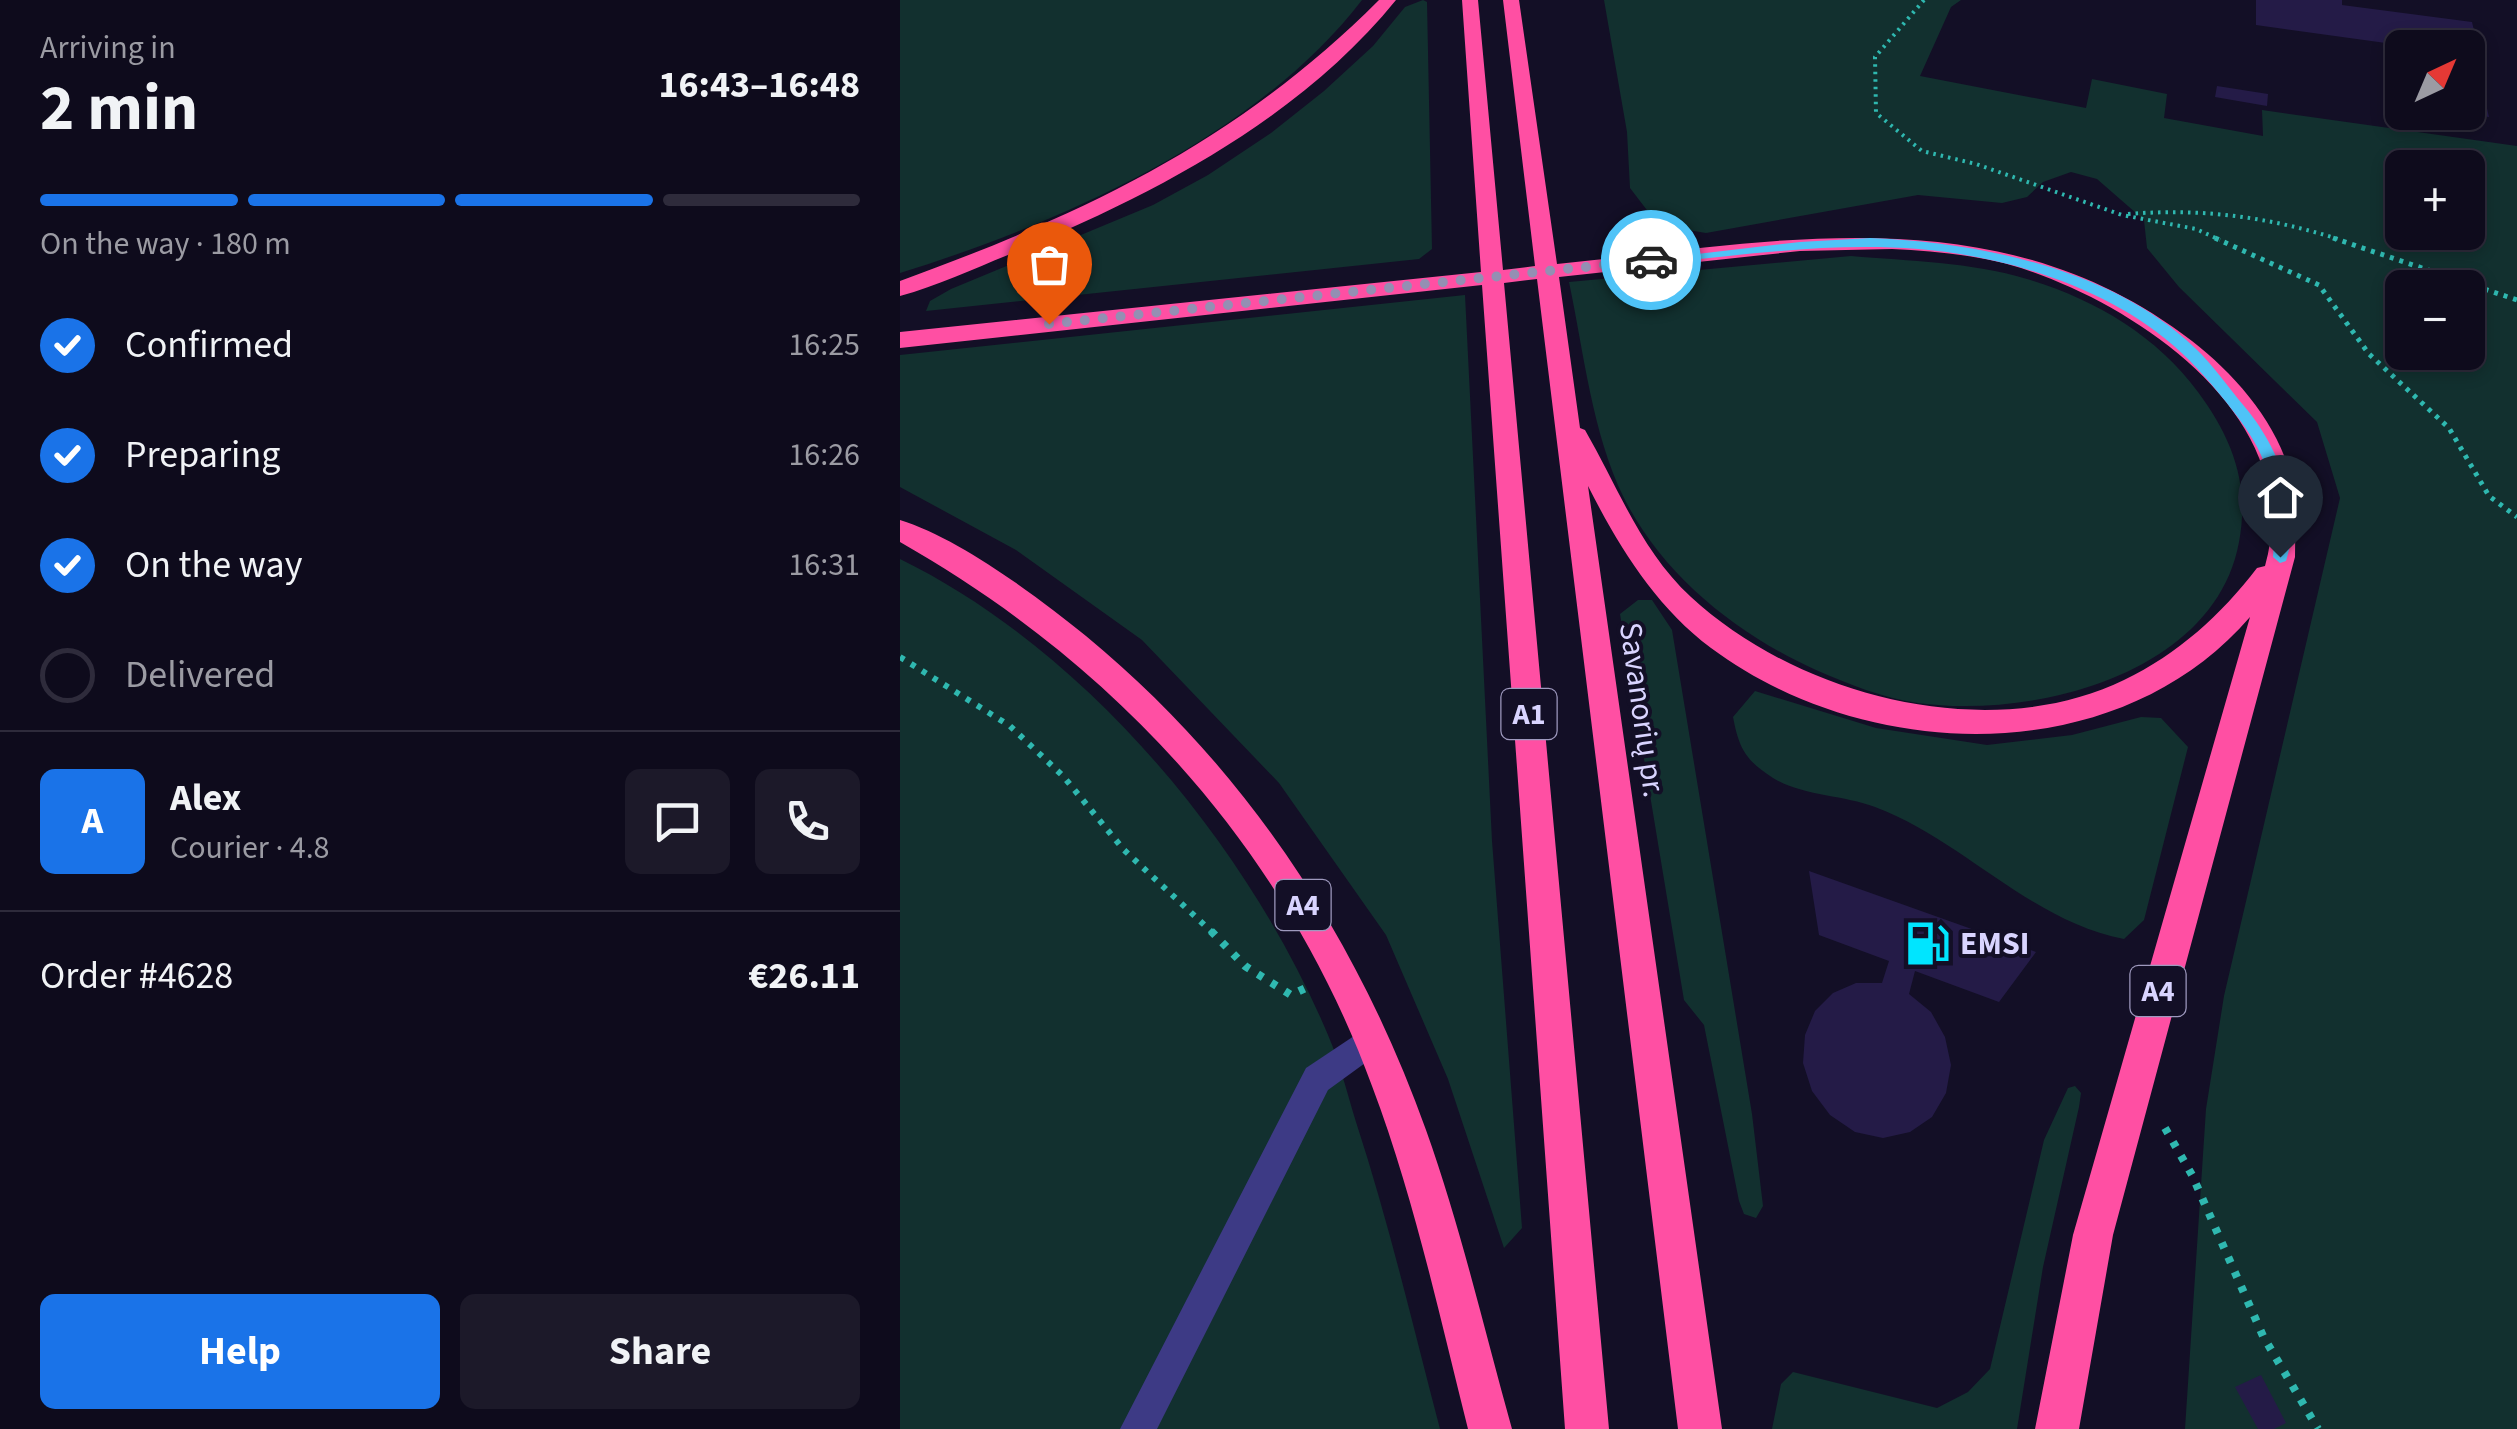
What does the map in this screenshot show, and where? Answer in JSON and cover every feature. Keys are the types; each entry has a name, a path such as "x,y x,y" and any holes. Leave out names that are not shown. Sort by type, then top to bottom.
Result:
{"highway":[{"path":"900,290 1068,225 1202,152 1297,86 1355,36 1388,0"},
{"name":"A1","path":"1470,0 1587,1429"},
{"name":"Savanorių pr.","path":"1511,0 1700,1429"},
{"name":"A4","path":"900,340 1870,241 1982,252 2063,276 2150,319 2190,350 2258,432 2276,473 2284,510 2280,557 2134,1075 2093,1235 2056,1429"},
{"path":"1564,414 1620,524 1681,605 1783,677 1849,702 1920,718 1989,722 2049,717 2108,701 2164,674 2213,637 2247,604 2280,557"},
{"name":"A4","path":"900,530 987,580 1056,628 1150,712 1258,838 1308,912 1372,1040 1411,1144 1490,1429"}],"street":[{"path":"1138,1429 1317,1079 1372,1040"}],"path":[{"path":"1924,0 1914,6 1875,57 1876,113 1922,152 1976,164 2122,215 2196,229 2320,285 2369,354 2448,428 2489,496 2517,517"},
{"path":"2122,215 2161,208 2256,219 2366,246 2517,300"},
{"path":"900,657 1010,726 1063,776 1124,850 1174,892 1245,966 1291,995 1340,972"},
{"path":"2134,1075 2192,1175 2263,1336 2318,1429"}],"green space":[{"path":"900,0 1362,0 1319,49 1268,93 1152,169 1025,229 900,273"},
{"path":"1604,0 1961,0 1951,7 1920,76 2086,108 2092,79 2167,94 2164,118 2263,136 2262,110 2517,146 2517,1429 2185,1429 2206,1109 2224,996 2340,498 2317,422 2179,287 2147,248 2144,220 2097,179 2071,172 2043,182 2027,197 2002,203 1918,195 1706,233 1653,218 1630,188 1627,132"},
{"path":"1427,2 1432,249 1419,259 926,311 930,301 951,289 1153,205 1208,175 1324,91 1373,46 1405,7"},
{"path":"1851,256 1984,269 2052,287 2122,322 2181,372 2210,409 2229,444 2242,501 2239,542 2223,587 2195,625 2157,655 2113,678 2064,694 2014,703 1918,703 1853,685 1787,656 1731,621 1681,577 1640,526 1613,473 1590,392 1569,282"},
{"path":"1465,295 1492,841 1522,1228 1504,1248 1448,1079 1386,935 1279,783 1142,640 1016,550 900,487 900,355"},
{"path":"900,559 969,598 1034,645 1096,700 1154,760 1254,893 1294,964 1336,1056 1390,1236 1440,1429 900,1429"},
{"path":"1638,600 1652,600 1672,630 1752,1114 1763,1206 1756,1218 1744,1214 1739,1201 1704,1025 1684,1000 1620,614"},
{"path":"1755,691 1876,728 1987,745 2072,735 2141,717 2161,718 2188,747 2144,920 2124,939 2090,930 2027,898 1907,821 1875,807 1797,788 1773,778 1745,752 1733,717"},
{"path":"2075,1086 2081,1093 2079,1107 2043,1267 2017,1429 1772,1429 1781,1384 1793,1372 1937,1408 1968,1392 1990,1369 2044,1140 2068,1088"}],"building":[{"path":"2256,0 2342,0 2342,5 2472,22 2474,30 2385,30 2385,43 2256,25"},
{"path":"2217,86 2268,94 2267,106 2215,97"},
{"path":"1809,871 2036,952 1999,1002 1915,971 1909,994 1931,1012 1945,1037 1951,1065 1946,1093 1932,1117 1910,1132 1883,1138 1855,1132 1830,1115 1812,1091 1803,1063 1805,1035 1815,1011 1833,993 1856,983 1882,983 1889,961 1819,935"},
{"path":"2261,1375 2286,1423 2274,1429 2258,1429 2235,1387"}],"way so far":[{"path":"1049,324 1651,260"}],"place":[{"name":"EMSI","path":"1927,944"}],"route":[{"path":"1651,260 1800,245 1870,241 1926,244 2023,261 2110,296 2150,319 2190,350 2258,432 2276,473 2284,510 2280,557"}]}
